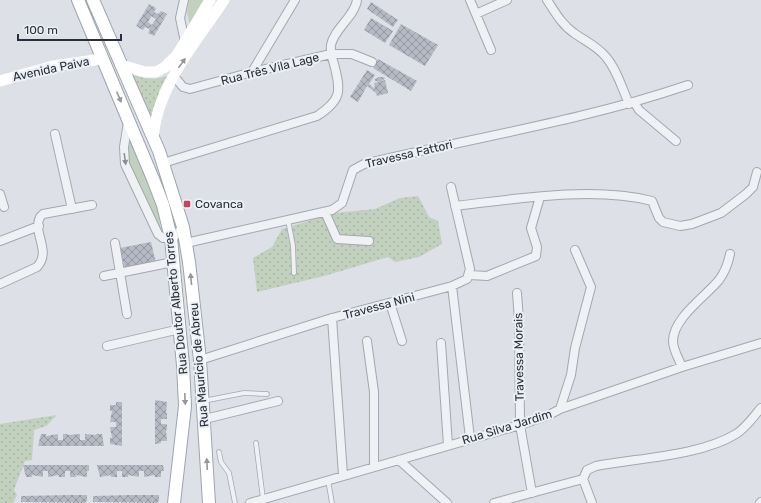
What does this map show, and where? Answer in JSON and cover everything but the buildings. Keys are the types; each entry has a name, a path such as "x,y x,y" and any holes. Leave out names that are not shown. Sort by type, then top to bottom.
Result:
{"main road":[{"name":"Rua Doutor Alberto Torres","path":"78,0 163,205 171,238 180,329 185,406 174,503"},
{"name":"Rua Maurício de Abreu","path":"93,0 153,137 163,163 183,227 200,360 205,419 209,503"},
{"path":"121,65 139,71 156,72 173,60 210,0"},
{"path":"153,137 159,104 173,75 224,0"},
{"name":"Avenida Paiva","path":"0,81 53,66 102,58"}],"street":[{"path":"184,0 180,18 185,42"},
{"path":"252,72 295,0"},
{"path":"163,163 318,116 332,106 338,94 338,82 331,54 331,44 357,0"},
{"path":"470,0 491,50"},
{"path":"476,14 507,0"},
{"path":"547,0 561,22 574,33 589,41 606,57 614,69 631,103 676,141"},
{"name":"Rua Três Vila Lage","path":"173,75 183,87 190,89 252,72 331,54 352,54 372,62"},
{"name":"Travessa Fattori","path":"186,243 332,210 342,203 350,174 357,166 438,146 504,133 631,103 688,85"},
{"path":"129,121 124,147 125,164 158,234 163,238 171,238 177,235 183,227"},
{"path":"55,134 72,208"},
{"path":"455,206 540,197 613,196 648,200 654,204 657,215 663,222 680,226 705,220 732,205 753,187 757,172"},
{"path":"451,187 470,269 470,275 487,276 536,256 537,247 531,228 540,197"},
{"path":"0,194 4,207"},
{"path":"0,291 0,284 37,267 43,260 44,254 39,219 43,214 92,204"},
{"path":"325,212 337,239 369,241"},
{"path":"0,241 39,226"},
{"path":"116,243 127,314"},
{"path":"560,409 571,375 574,348 591,287 575,250"},
{"path":"682,367 673,342 674,336 686,314 719,279 725,270 730,254"},
{"path":"104,276 173,262"},
{"name":"Travessa Nini","path":"200,360 332,318 452,286 468,279 470,275"},
{"path":"452,286 470,438"},
{"name":"Travessa Morais","path":"517,293 519,320 520,425 532,493"},
{"path":"390,303 402,341"},
{"path":"332,318 343,475"},
{"path":"107,346 180,329"},
{"path":"367,341 374,392 374,466"},
{"path":"442,343 448,445"},
{"name":"Rua Silva Jardim","path":"250,503 263,499 277,499 343,475 520,425 549,415 560,409 682,367 761,343"},
{"path":"205,419 278,401"},
{"path":"592,503 583,479 586,470 596,466 669,455 721,441 737,434 761,408"},
{"path":"399,460 447,503"},
{"path":"494,503 583,479"}],"lane":[{"path":"288,220 293,246 294,273"},
{"path":"203,401 244,393 267,394"},
{"path":"256,443 263,499"},
{"path":"219,452 221,462 229,473 235,503"},
{"path":"328,480 332,503"}],"green space":[{"path":"189,0 206,0 190,25 187,13"},
{"path":"133,75 151,79 168,75 160,89 151,118"},
{"path":"131,141 157,205 161,231 128,162 128,142"},
{"path":"418,196 429,217 438,221 442,244 419,257 395,262 388,257 324,276 257,292 253,258 272,247 282,229 335,213 375,209 400,198"},
{"path":"57,415 46,426 34,430 32,460 25,461 14,490 17,495 13,503 0,503 0,424"}],"place":[{"name":"Covanca","path":"187,204"}]}
